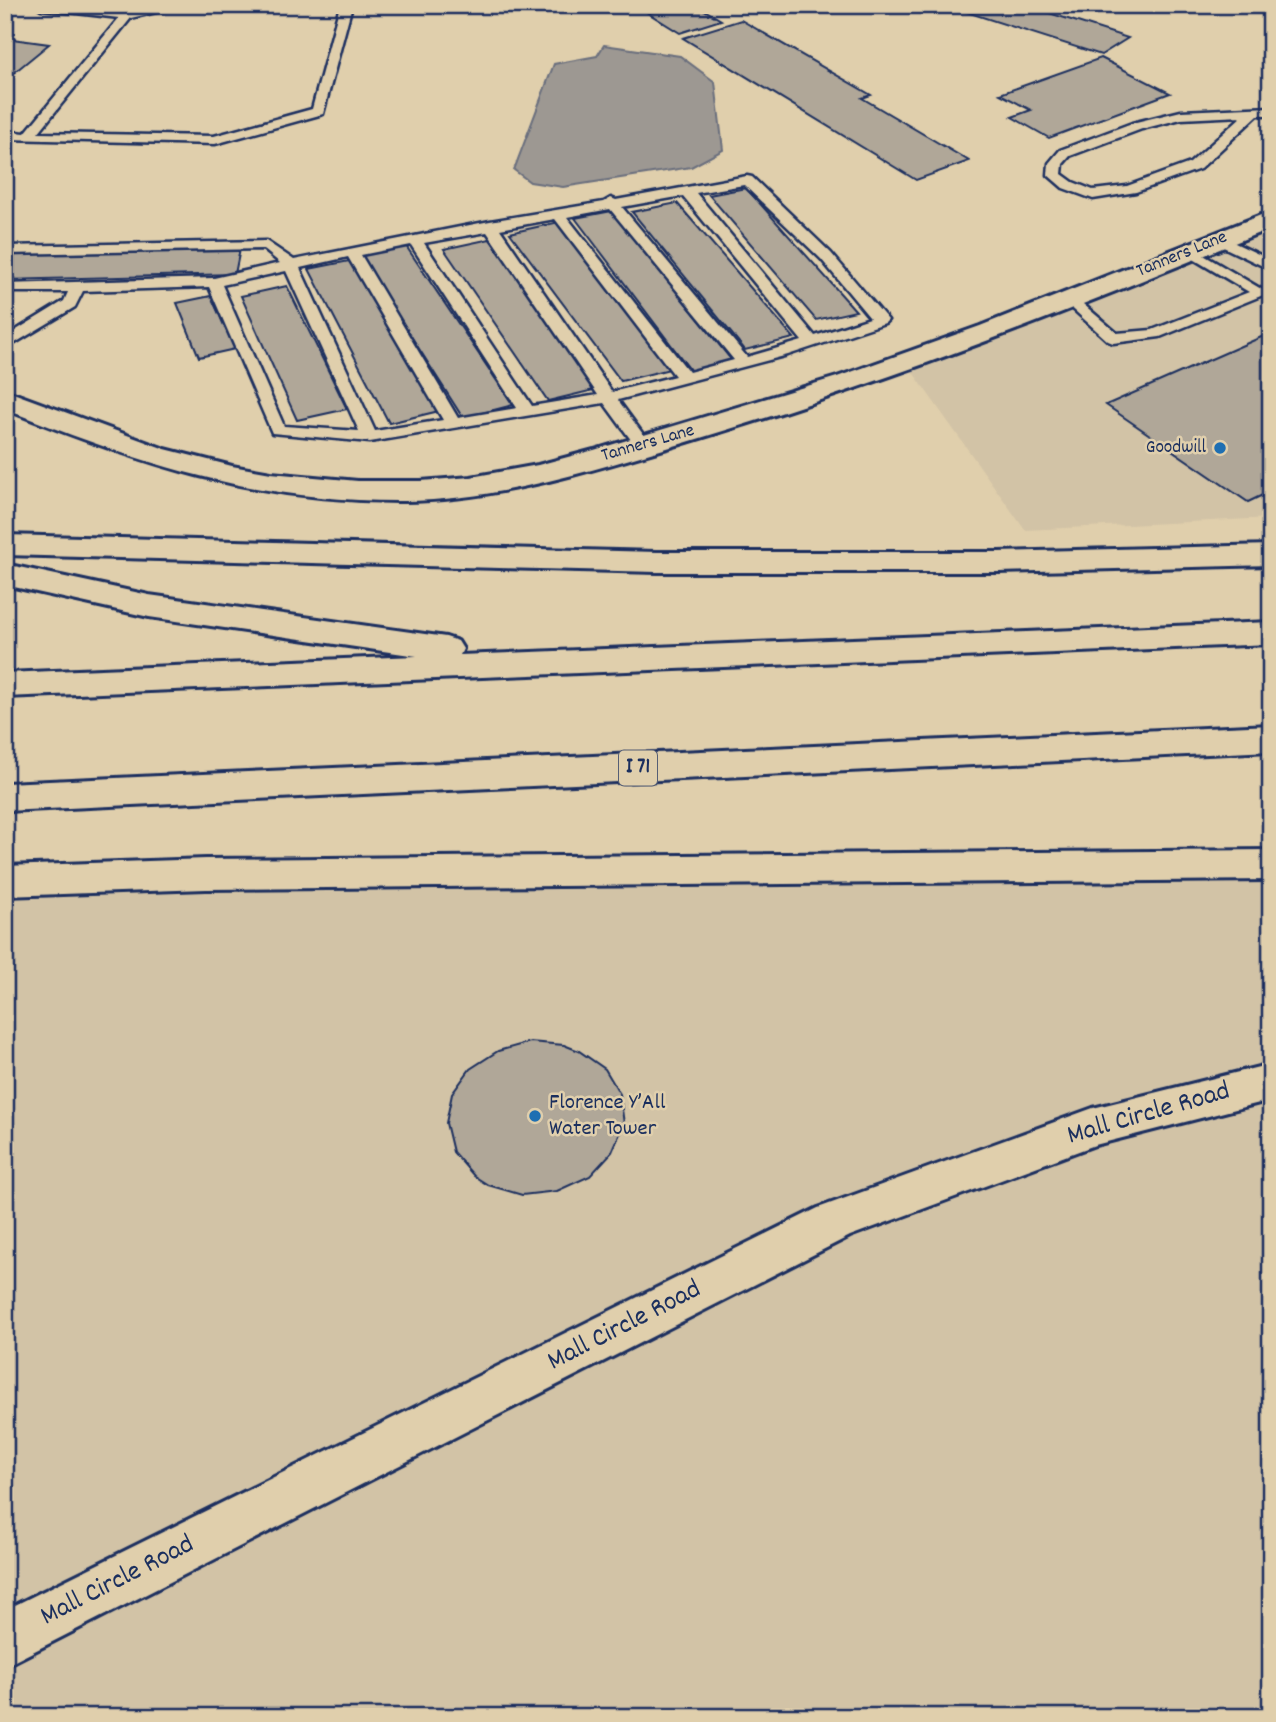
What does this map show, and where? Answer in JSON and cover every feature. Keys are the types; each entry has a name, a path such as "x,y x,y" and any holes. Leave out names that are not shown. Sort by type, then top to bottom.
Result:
{"main road":[{"name":"Tanners Lane","path":"5,399 139,452 207,471 309,487 437,490 561,469 782,406 907,364 1071,301 1271,219"},
{"path":"5,545 657,562 999,562 1271,555"},
{"path":"5,573 149,606 299,626 527,662"},
{"path":"5,685 1271,633"},
{"name":"I 71","path":"5,797 1271,738"},
{"path":"5,881 206,874 1271,865"},
{"name":"Mall Circle Road","path":"5,1639 834,1222 1093,1127 1271,1082"}],"lane":[{"path":"5,12 13,5"},
{"path":"41,5 127,15 180,5"},
{"path":"5,135 215,140 318,111 345,9 342,5"},
{"path":"28,137 127,15"},
{"path":"1255,111 1195,166 1108,196 1085,194 1070,189 1055,175 1056,163 1065,153 1137,126 1181,115 1255,111 1271,111"},
{"path":"5,288 214,282 352,252 611,202 747,180 826,256 880,320 744,363 608,398 370,437 278,430 214,282"},
{"path":"686,190 812,343"},
{"path":"611,202 744,363"},
{"path":"557,213 685,378"},
{"path":"490,226 643,446"},
{"path":"415,240 527,411"},
{"path":"1220,240 1271,265"},
{"path":"5,250 267,245 291,265 370,437"},
{"path":"1190,251 1266,290"},
{"path":"352,252 453,423"},
{"path":"5,344 71,304 78,287"},
{"path":"1071,301 1113,338 1155,334 1266,290"}],"shaded area":[{"path":"604,45 680,56 715,82 723,150 691,167 563,187 530,182 514,170 554,64 597,56"},
{"path":"1271,219 1271,518 1025,530 907,364"},
{"path":"1271,865 1271,1717 5,1717 5,881"}],"building":[{"path":"676,5 696,5 721,20 680,33 648,13"},
{"path":"959,5 1024,5 1128,38 1101,55 954,8"},
{"path":"741,20 871,95 862,98 969,161 916,180 683,38"},
{"path":"5,38 49,44 5,80"},
{"path":"1101,58 1170,93 1049,138 1012,117 1031,110 1000,94"},
{"path":"746,188 856,311 816,320 709,195"},
{"path":"677,203 794,338 745,350 632,212"},
{"path":"612,211 732,361 691,371 575,218"},
{"path":"559,222 674,368 621,381 510,233"},
{"path":"490,239 598,389 548,401 444,249"},
{"path":"406,246 513,405 463,418 360,256"},
{"path":"240,249 235,274 5,280 5,267 10,254"},
{"path":"354,260 439,411 389,423 309,269"},
{"path":"287,286 347,409 297,420 241,296"},
{"path":"211,296 235,349 199,357 177,303"},
{"name":"Goodwill","path":"1266,335 1271,339 1271,491 1248,502 1106,405"},
{"name":"Florence Y’All Water Tower","path":"530,1042 564,1045 579,1051 605,1069 620,1094 624,1124 612,1152 590,1176 557,1191 522,1195 488,1185 474,1176 453,1152 446,1123 452,1094 470,1069 498,1051"}],"place":[{"name":"Goodwill","path":"1220,448"},
{"name":"Florence Y’All Water Tower","path":"535,1116"}]}
